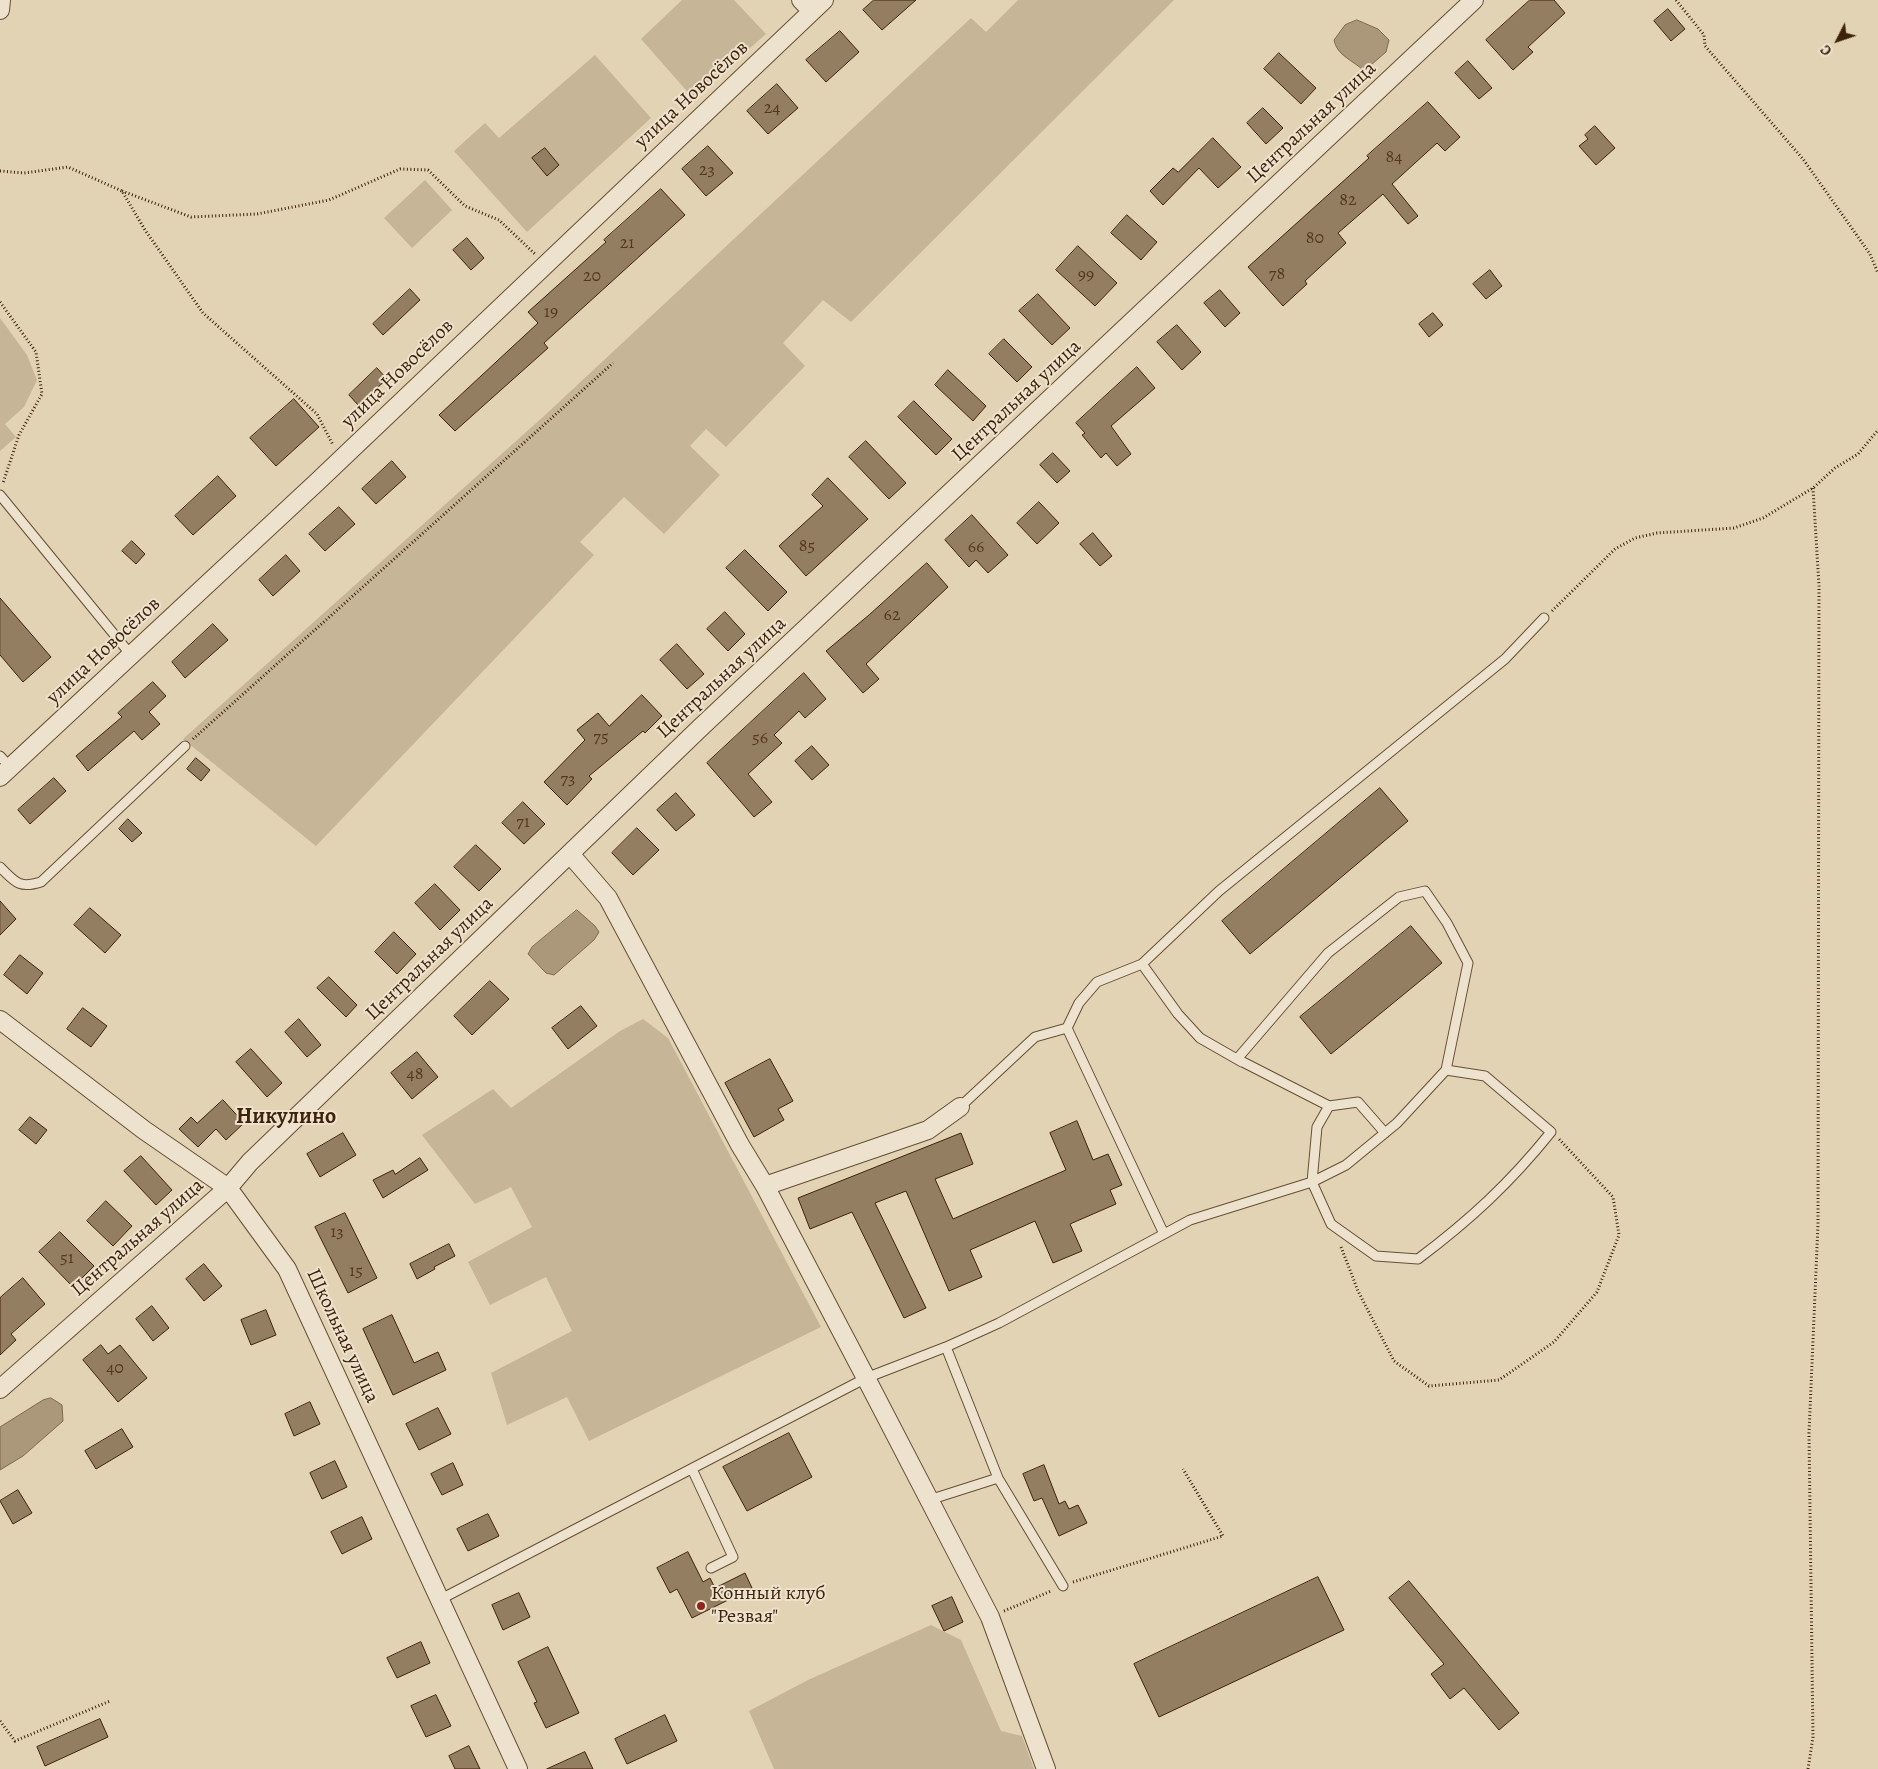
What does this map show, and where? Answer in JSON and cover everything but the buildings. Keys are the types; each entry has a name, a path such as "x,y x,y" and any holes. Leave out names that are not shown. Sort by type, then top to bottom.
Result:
{"street":[{"path":"0,10 1,0"},
{"name":"Центральная улица","path":"0,1388 228,1188 250,1162 700,728 1474,0"},
{"name":"улица Новосёлов","path":"3,767 132,655 341,459 544,265 812,4"},
{"path":"570,854 608,898 740,1145 765,1186 866,1378 990,1617 1046,1769"},
{"name":"Школьная улица","path":"0,1020 144,1130 228,1188 287,1269 518,1769"},
{"path":"765,1186 928,1130 960,1107"}],"lane":[{"path":"0,495 132,655"},
{"path":"960,1107 1035,1038 1066,1028 1079,1003 1097,982 1142,964 1219,891 1505,659 1544,618"},
{"path":"0,867 17,883 27,886 41,882 185,746"},
{"path":"441,1599 866,1378 946,1347 999,1322 1190,1220 1312,1182 1346,1165 1385,1133 1446,1070 1468,963 1447,923 1425,891 1398,897 1328,953 1238,1059"},
{"path":"1142,964 1178,1014 1200,1038 1329,1106 1358,1102 1385,1133"},
{"path":"1066,1028 1164,1234"},
{"path":"1329,1106 1317,1127 1312,1182 1331,1224 1376,1256 1418,1259 1466,1223 1525,1165 1551,1132 1485,1076 1446,1070"},
{"path":"946,1347 998,1478 1063,1586"},
{"path":"692,1469 733,1557 711,1568"},
{"path":"929,1500 998,1478"}],"path":[{"path":"1676,0 1704,35 1706,46 1803,159 1870,254 1878,273"},
{"path":"0,171 24,173 68,166 122,191 191,217 258,214 329,200 400,169 428,170 465,206 499,220 527,245 544,265"},
{"path":"122,191 145,230 203,313 317,414 341,459"},
{"path":"0,302 36,352 42,394 19,435 0,491"},
{"path":"185,746 614,363"},
{"path":"1544,618 1614,549 1635,538 1657,533 1734,528 1763,518 1813,488 1835,468 1858,454 1878,430"},
{"path":"1808,1769 1813,1736 1809,1433 1818,1224 1819,586 1813,488"},
{"path":"1331,1224 1358,1291 1394,1361 1429,1386 1499,1380 1554,1342 1597,1292 1619,1234 1613,1198 1566,1144 1551,1132"},
{"path":"990,1617 1063,1586 1223,1536 1183,1469"},
{"path":"0,1721 15,1741 110,1701"}],"shaded area":[{"path":"682,0 734,0 766,34 693,98 641,39"},
{"path":"1018,0 1174,0 851,322 823,300 783,343 805,366 726,447 706,429 690,446 720,475 664,534 624,497 580,542 594,555 316,846 183,739 544,416 971,18 986,32"},
{"path":"1357,20 1378,29 1389,40 1386,52 1364,71 1338,50 1334,40 1345,25"},
{"path":"595,55 651,118 527,232 454,151 485,123 499,138"},
{"path":"425,180 452,210 412,248 384,218"},
{"path":"0,318 27,355 37,380 24,407 5,424 16,437 0,451"},
{"path":"577,910 599,932 594,940 554,975 546,973 528,954 532,947"},
{"path":"643,1019 668,1038 821,1327 589,1441 567,1397 507,1425 491,1373 572,1331 546,1277 490,1305 468,1262 532,1227 511,1187 475,1204 422,1135 493,1089 511,1108 620,1031"},
{"path":"51,1398 62,1405 63,1421 23,1456 0,1470 0,1427 43,1400"},
{"path":"931,1625 961,1640 1001,1731 1022,1736 1034,1769 774,1769 749,1711 808,1680"}],"place":[{"name":"Конный клуб \"Резвая\"","path":"701,1606"}],"district":[{"name":"Никулино","path":"286,1118"}]}
